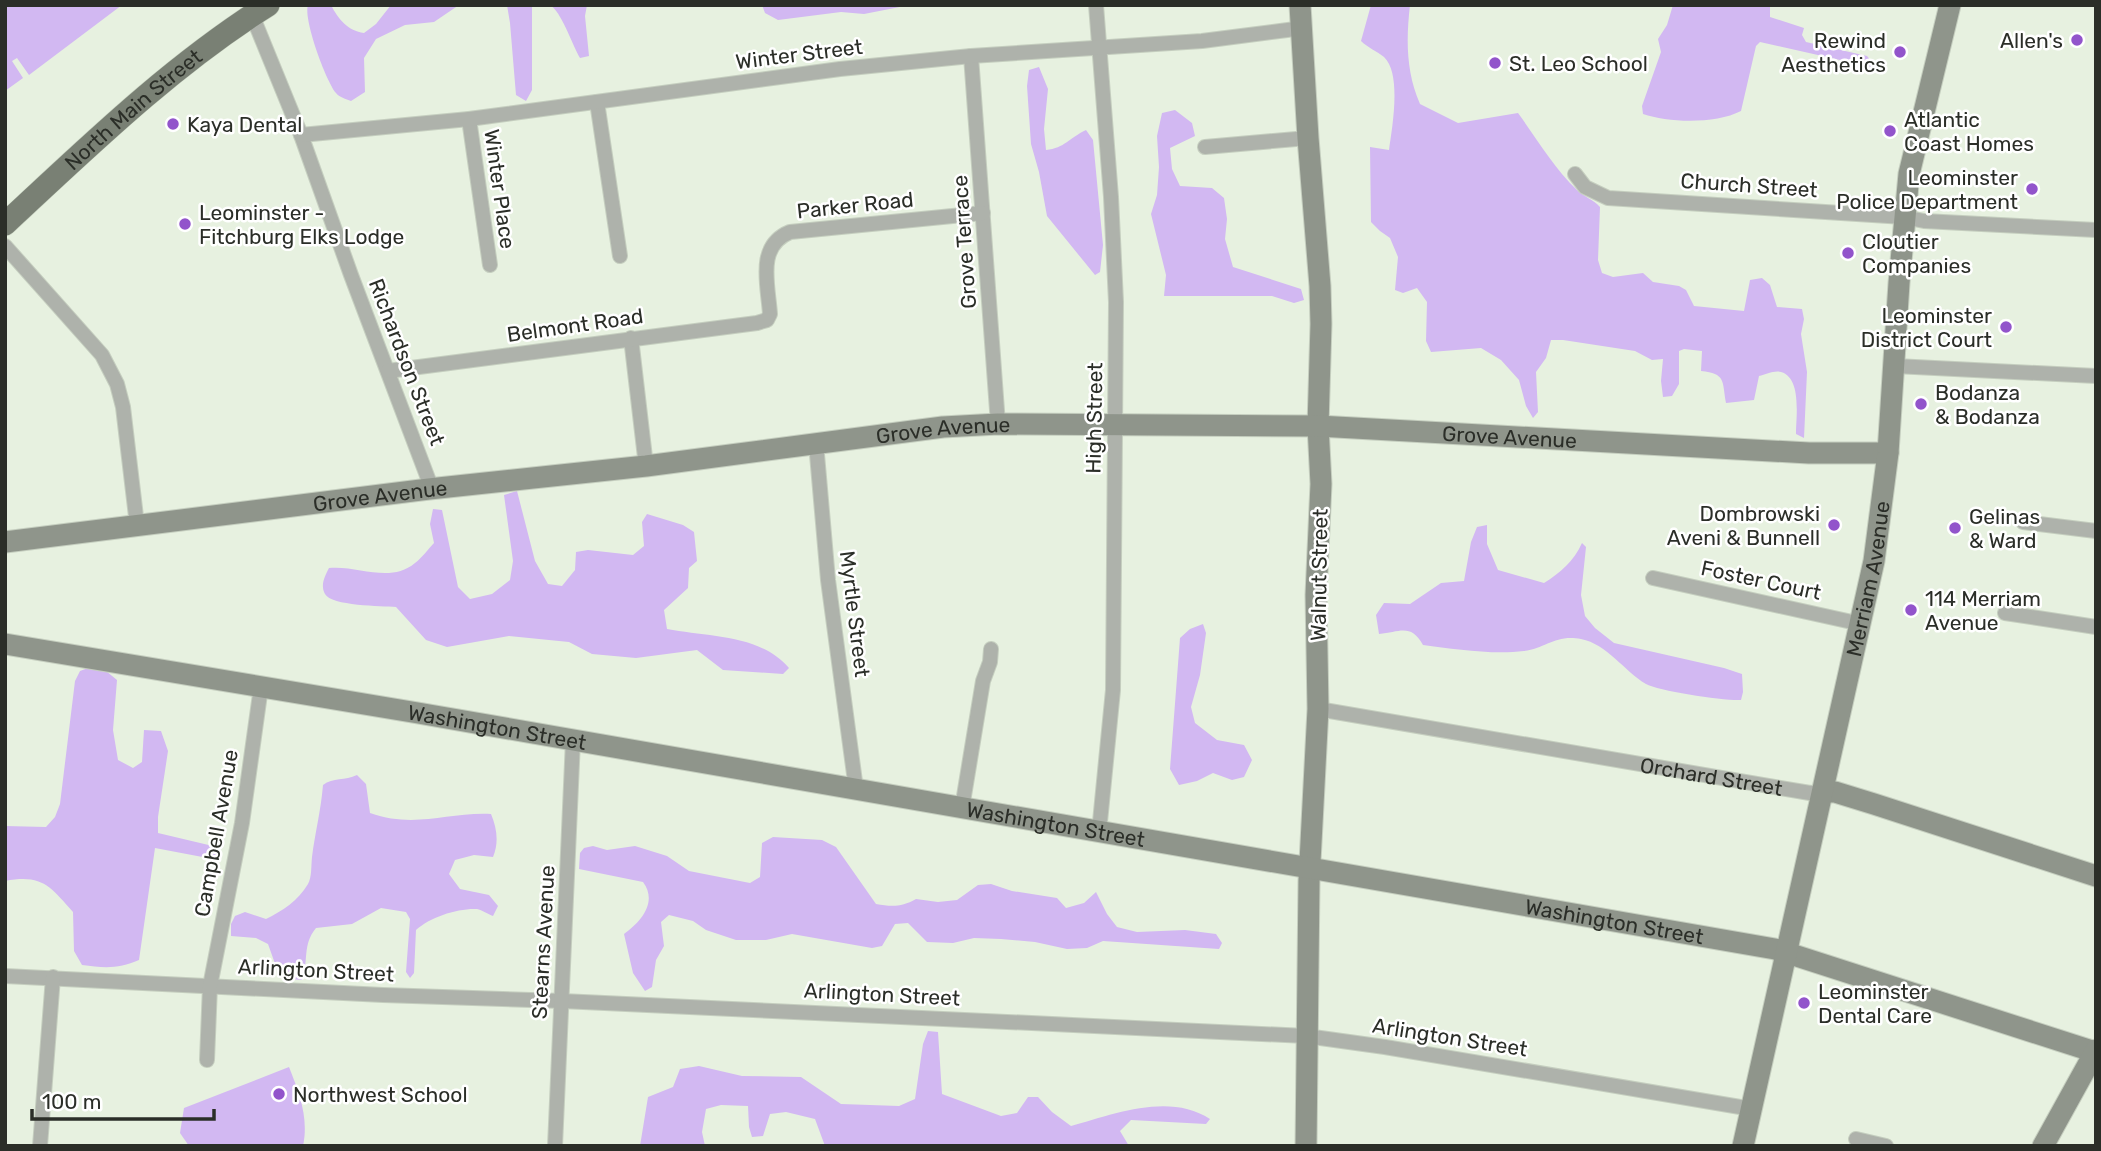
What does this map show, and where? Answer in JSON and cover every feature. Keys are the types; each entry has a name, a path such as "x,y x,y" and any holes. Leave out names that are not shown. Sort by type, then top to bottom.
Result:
{"main road":[{"name":"North Main Street","path":"5,224 156,86 201,50 260,10"}],"street":[{"name":"High Street","path":"1096,5 1116,302 1112,690 1099,832"},
{"name":"Walnut Street","path":"1300,5 1320,286 1321,364 1318,426 1321,484 1316,595 1318,709 1310,870 1306,1146"},
{"name":"Merriam Avenue","path":"1743,1146 1861,624 1880,526 1909,174 1950,5"},
{"name":"Richardson Street","path":"260,10 301,135 432,489"},
{"name":"Winter Street","path":"301,135 469,119 840,69 971,56 1202,41 1303,28"},
{"name":"Grove Terrace","path":"971,56 998,424"},
{"path":"597,102 620,256"},
{"name":"Winter Place","path":"469,119 490,265"},
{"path":"1205,147 1308,138"},
{"name":"Church Street","path":"1574,174 1585,187 1608,198 1904,217 1924,221 2096,230"},
{"name":"Parker Road","path":"767,320 770,314 767,257 770,246 777,237 790,232 983,213"},
{"path":"5,246 102,355 117,384 123,407 137,525"},
{"name":"Belmont Road","path":"388,371 767,320"},
{"path":"631,338 646,466"},
{"path":"1895,366 2096,376"},
{"name":"Grove Avenue","path":"5,542 432,489 646,466 943,427 998,424 1318,426 1809,453 1888,453"},
{"name":"Myrtle Street","path":"816,443 828,580 856,789"},
{"path":"2024,522 2096,531"},
{"name":"Foster Court","path":"1653,578 1861,624"},
{"path":"2005,613 2096,627"},
{"name":"Washington Street","path":"5,644 1788,952 2095,1051"},
{"path":"962,808 983,681 990,662 991,649"},
{"name":"Campbell Avenue","path":"207,1060 210,986 242,823 261,687"},
{"name":"Orchard Street","path":"1318,709 1810,793 1835,792 2096,876"},
{"name":"Stearns Avenue","path":"555,1146 573,740"},
{"name":"Arlington Street","path":"5,976 1306,1036 1752,1109"},
{"path":"40,1146 52,977"},
{"path":"2043,1146 2095,1051"},
{"path":"1856,1139 1886,1146"}],"shaded area":[{"path":"5,5 122,5 29,75 17,58 12,61 23,78 5,91"},
{"path":"308,5 331,5 344,24 364,33 376,24 391,5 459,5 434,22 405,25 376,39 364,58 365,92 351,101 337,94 327,76 312,36"},
{"path":"507,5 532,5 532,90 526,101 516,95"},
{"path":"550,5 587,5 585,16 589,56 580,58 562,21"},
{"path":"762,5 910,5 864,14 841,12 778,20 765,13"},
{"path":"1371,5 1410,5 1408,56 1420,104 1458,123 1518,113 1553,163 1580,192 1600,207 1598,260 1602,273 1613,277 1643,273 1653,282 1679,286 1686,290 1694,306 1744,311 1750,280 1762,278 1770,285 1777,307 1802,309 1804,319 1801,334 1807,372 1804,438 1796,434 1795,390 1788,376 1776,372 1759,376 1754,400 1726,403 1719,376 1701,371 1702,351 1679,351 1679,384 1672,396 1663,397 1663,359 1652,360 1635,351 1551,340 1546,358 1536,372 1538,412 1533,418 1526,406 1519,380 1501,360 1481,348 1431,352 1426,341 1427,302 1417,288 1403,293 1395,290 1398,257 1390,238 1371,222 1370,147 1389,150 1394,88 1390,65 1384,57 1361,41"},
{"path":"1673,5 1770,5 1770,17 1804,28 1802,35 1806,42 1867,56 1872,62 1871,67 1760,42 1756,46 1741,111 1719,118 1692,121 1643,114 1642,106 1661,52 1658,39 1667,25"},
{"path":"1039,67 1048,89 1044,129 1046,150 1063,145 1086,130 1093,140 1103,245 1100,272 1095,275 1047,216 1031,144 1027,86 1029,70"},
{"path":"1175,110 1192,123 1195,136 1170,148 1172,169 1180,186 1212,188 1224,198 1227,219 1225,239 1233,267 1301,289 1304,300 1294,303 1272,296 1164,296 1166,275 1151,214 1157,195 1157,136 1162,113"},
{"path":"517,491 535,561 548,584 562,586 575,570 576,552 588,550 633,555 644,546 642,522 647,514 683,525 694,532 697,561 689,568 688,588 664,610 667,629 748,643 777,657 789,668 783,674 723,670 697,650 636,658 592,654 569,642 509,636 447,647 426,640 396,607 346,603 329,598 325,594 323,584 329,568 384,573 405,569 415,563 434,543 430,524 433,509 442,510 458,587 470,599 492,594 510,580 513,561 504,495"},
{"path":"1487,525 1487,544 1498,570 1544,583 1566,566 1582,543 1586,547 1581,595 1585,616 1595,628 1614,643 1742,674 1741,700 1692,695 1653,687 1638,679 1599,646 1581,639 1565,638 1524,651 1500,652 1423,645 1414,634 1404,630 1379,634 1376,615 1384,603 1410,604 1441,583 1464,581 1471,542 1477,527"},
{"path":"1203,624 1206,633 1200,675 1191,707 1195,723 1217,740 1244,745 1252,760 1244,777 1232,780 1213,773 1197,781 1179,785 1170,769 1180,638 1190,629"},
{"path":"88,668 106,671 117,680 113,730 118,760 133,768 142,762 144,730 161,731 168,751 158,833 217,847 220,852 213,859 155,848 139,960 111,967 82,965 74,951 73,912 51,889 28,879 5,881 5,826 46,827 55,817 60,804 75,681 80,671"},
{"path":"357,775 366,784 370,813 386,818 416,820 491,814 496,836 493,857 474,855 455,860 449,874 460,889 489,895 498,906 493,916 477,909 461,910 436,917 422,925 416,930 414,973 410,978 406,972 410,919 406,912 381,908 352,924 316,928 307,947 302,980 289,979 279,975 268,944 256,938 231,936 231,924 235,916 245,912 266,919 299,896 310,878 323,785"},
{"path":"773,837 822,840 836,847 876,904 897,906 916,899 938,902 957,900 978,885 991,884 1012,891 1057,898 1066,908 1084,903 1096,892 1117,927 1137,932 1185,930 1216,934 1222,943 1219,949 1103,941 1087,948 1067,949 1035,942 1001,939 927,942 908,923 895,924 882,946 872,948 792,934 766,940 736,940 706,930 693,921 669,915 661,922 664,946 656,960 652,987 645,991 633,973 624,934 646,911 649,897 647,889 643,882 579,869 580,853 584,848 593,846 607,850 635,846 667,856 689,871 750,883 760,877 762,843"},
{"path":"928,1031 938,1032 942,1094 1001,1116 1017,1113 1028,1097 1038,1097 1071,1126 1123,1111 1160,1106 1194,1111 1210,1119 1206,1124 1131,1120 1120,1131 1129,1146 825,1146 815,1119 786,1112 770,1114 763,1136 752,1137 748,1106 721,1105 706,1109 702,1132 705,1146 640,1146 648,1097 673,1087 680,1069 699,1066 742,1076 801,1077 841,1104 899,1106 915,1099 923,1044"},
{"path":"289,1067 304,1115 303,1146 189,1146 180,1133 184,1108"}],"place":[{"name":"Allen's","path":"2077,40"},
{"name":"Rewind Aesthetics","path":"1900,52"},
{"name":"St. Leo School","path":"1495,63"},
{"name":"Kaya Dental","path":"173,124"},
{"name":"Atlantic Coast Homes","path":"1890,131"},
{"name":"Leominster Police Department","path":"2032,189"},
{"name":"Leominster - Fitchburg Elks Lodge","path":"185,224"},
{"name":"Cloutier Companies","path":"1848,253"},
{"name":"Leominster District Court","path":"2006,327"},
{"name":"Bodanza & Bodanza","path":"1921,404"},
{"name":"Dombrowski Aveni & Bunnell","path":"1834,525"},
{"name":"Gelinas & Ward","path":"1955,528"},
{"name":"114 Merriam Avenue","path":"1911,610"},
{"name":"Leominster Dental Care","path":"1804,1003"},
{"name":"Northwest School","path":"279,1094"}]}
